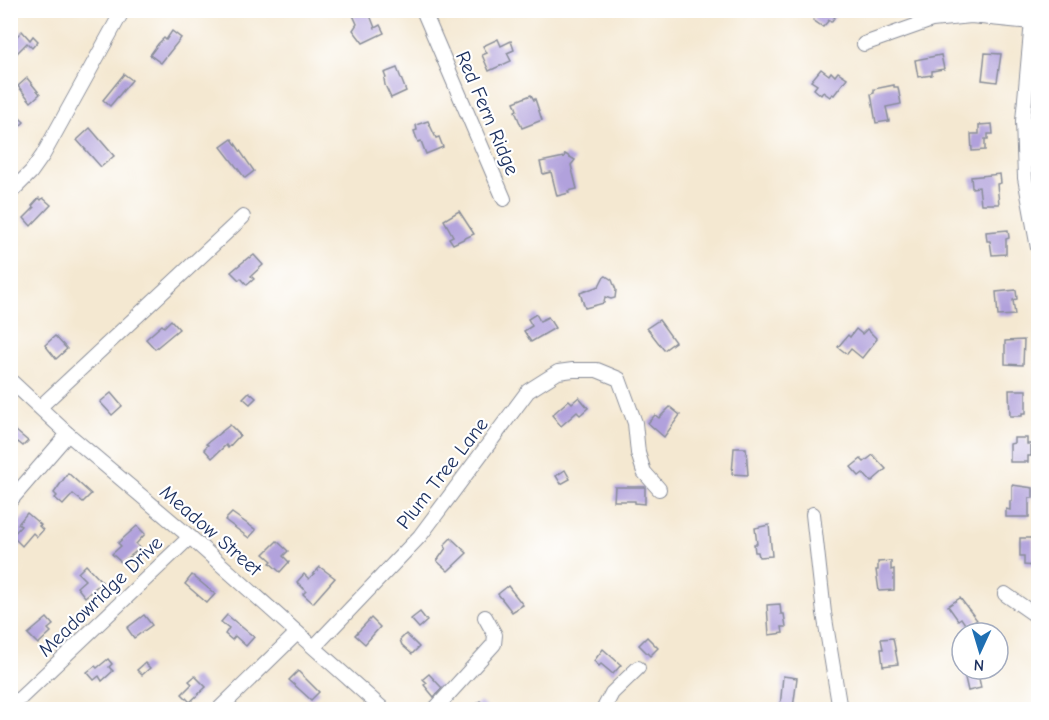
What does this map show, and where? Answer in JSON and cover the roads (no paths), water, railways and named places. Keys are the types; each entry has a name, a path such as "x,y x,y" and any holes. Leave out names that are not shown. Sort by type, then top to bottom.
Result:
{"street":[{"name":"Red Fern Ridge","path":"423,10 504,199"},
{"path":"10,193 31,172 43,154 120,12"},
{"path":"864,44 932,20 971,15 1032,16 1023,121 1024,178 1038,248"},
{"path":"40,407 243,217"},
{"name":"Plum Tree Lane","path":"314,647 420,536 528,392 558,372 597,370 620,379 635,423 638,453 644,472 659,489"},
{"name":"Meadow Street","path":"10,380 68,434 190,537 384,710"},
{"path":"10,501 68,434"},
{"path":"813,514 825,615 840,710"},
{"name":"Meadowridge Drive","path":"10,708 190,537"},
{"path":"1005,594 1038,616"},
{"path":"434,710 494,644 495,635 485,617"},
{"path":"218,710 297,633"},
{"path":"603,710 612,693 638,668"}]}
